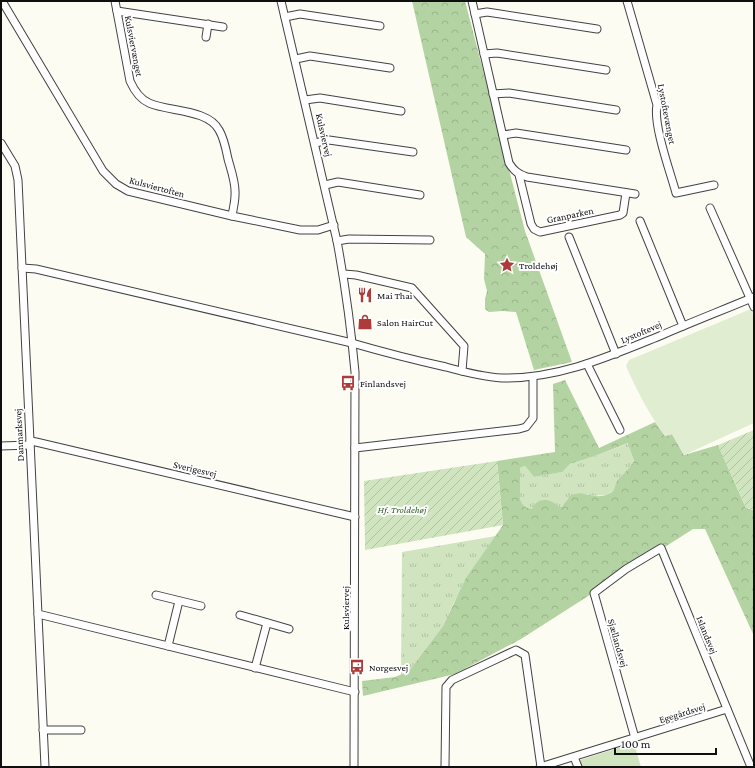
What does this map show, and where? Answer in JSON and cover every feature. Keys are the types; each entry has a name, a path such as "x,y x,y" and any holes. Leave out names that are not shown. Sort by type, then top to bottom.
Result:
{"street":[{"name":"Kulsviertoften","path":"2,1 103,171 116,184 128,191 232,216 300,230 318,230 334,225"},
{"name":"Kulsviervænget","path":"115,1 130,81 135,91 150,104 203,117 213,122 219,129 223,137 235,188 236,197 232,216"},
{"name":"Kulsviervej","path":"281,1 338,241 344,274 355,372 354,767"},
{"name":"Granparken","path":"472,1 509,163 513,170 519,175 531,224 534,229 540,232 620,215 623,213 626,193"},
{"name":"Lystoftevænget","path":"627,1 657,104 656,111 661,141 676,193 714,184"},
{"name":"Kulsviervænget","path":"117,11 223,27"},
{"path":"475,14 487,12 597,29"},
{"path":"285,16 300,14 380,26"},
{"path":"206,36 208,24"},
{"path":"484,54 497,53 606,70"},
{"path":"296,59 310,56 390,68"},
{"path":"493,94 509,94 616,110"},
{"path":"305,100 320,98 401,111"},
{"path":"503,134 516,133 626,150"},
{"path":"315,143 329,140 413,152"},
{"name":"Danmarksvej","path":"1,143 15,166 18,180 44,767"},
{"path":"519,175 635,194"},
{"path":"325,185 338,182 420,195"},
{"path":"710,208 752,298 754,307"},
{"path":"640,221 683,326"},
{"path":"569,237 616,354"},
{"path":"338,241 349,239 430,240"},
{"path":"22,268 36,269 352,342"},
{"path":"344,274 356,275 412,288 464,346 462,371"},
{"name":"Lystoftevej","path":"352,342 398,356 482,376 500,378 533,377 553,374 616,354 752,298"},
{"path":"587,364 620,430"},
{"path":"355,448 526,427 533,418 533,377"},
{"name":"Sverigesvej","path":"1,446 30,443 51,445 355,517"},
{"name":"Islandsvej","path":"626,568 661,548 727,710 752,764"},
{"name":"Sjællandsvej","path":"626,568 594,593 634,738"},
{"path":"156,595 201,606"},
{"path":"168,646 179,600"},
{"path":"38,614 355,692"},
{"path":"240,615 289,628"},
{"path":"255,668 267,623"},
{"path":"444,767 446,687 452,680 516,650 525,654 540,767"},
{"name":"Egegårdsvej","path":"540,767 727,710"},
{"path":"43,730 81,730"},
{"path":"574,757 578,767"}],"green space":[{"path":"412,1 465,1 525,231 572,362 534,370 516,312 489,312 485,309 487,291 484,279 485,254 466,237"},
{"path":"751,309 754,316 754,423 684,455 672,434 665,436 639,393 626,366 629,360"},
{"path":"565,380 599,448 655,422 665,436 672,434 684,455 718,445 746,508 754,510 754,636 705,529 693,529 521,639 455,674 363,696 362,681 395,677 409,671 443,626 466,578 503,525 497,461 555,452 553,384","holes":["628,443 634,461 630,468 618,480 613,491 606,495 593,496 578,493 567,499 562,507 544,500 537,502 532,509 524,506 520,499 520,468 525,466 534,477 562,472 570,464"]},
{"path":"754,430 754,510 746,508 718,445"},
{"path":"629,443 634,462 630,469 617,482 613,491 606,495 591,496 587,494 567,499 562,507 533,510 525,507 522,503 520,499 520,468 525,466 534,477 561,472 570,464"},
{"name":"Hf. Troldehøj","path":"497,461 503,525 365,550 364,481"},
{"path":"496,536 454,602 443,626 409,671 401,674 402,552"},
{"path":"634,743 641,767 582,767 580,760"}],"place":[{"name":"Troldehøj","path":"507,265"},
{"name":"Mai Thai","path":"365,295"},
{"name":"Salon HairCut","path":"365,322"},
{"name":"Finlandsvej","path":"348,383"},
{"name":"Norgesvej","path":"357,667"}]}
